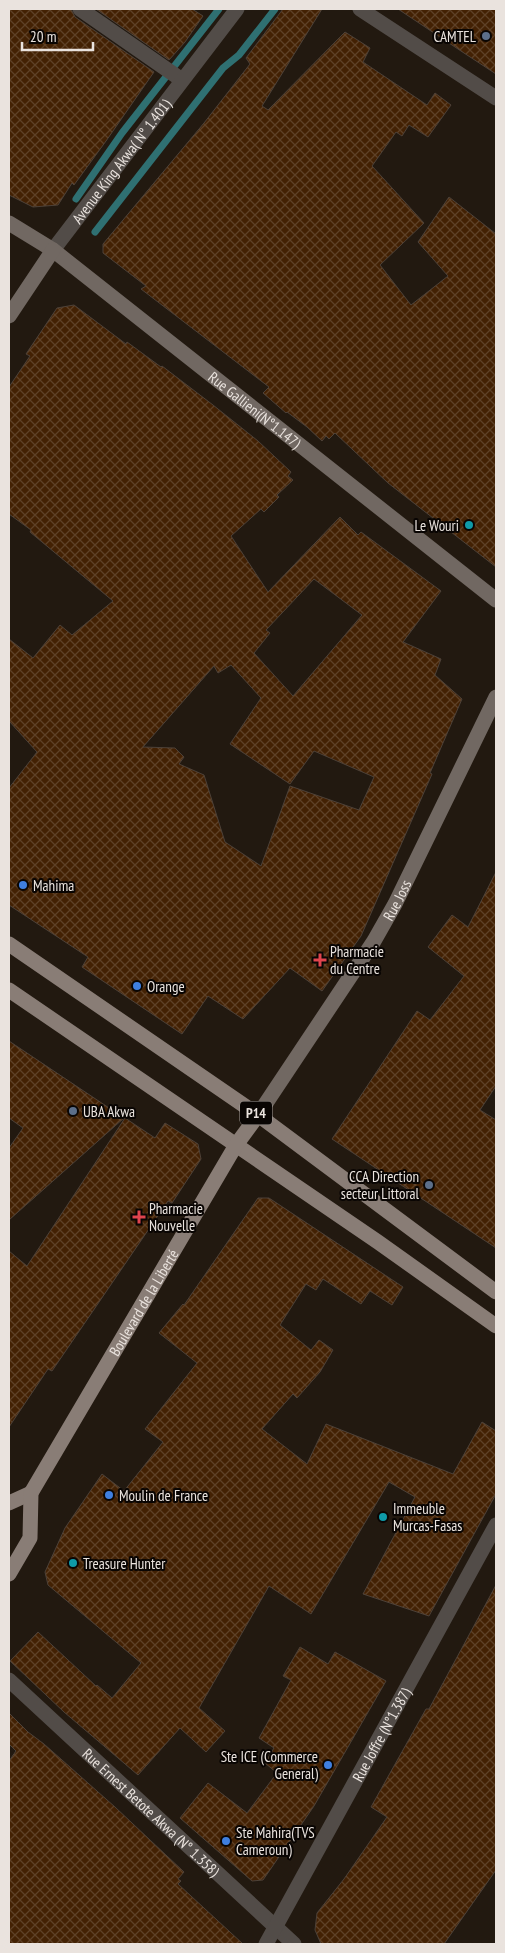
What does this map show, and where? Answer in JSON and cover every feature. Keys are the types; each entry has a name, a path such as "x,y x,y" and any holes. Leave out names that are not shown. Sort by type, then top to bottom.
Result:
{"main road":[{"name":"Rue Gallieni(N°1.147)","path":"9,223 53,250 496,600"},
{"name":"Avenue King Akwa( N° 1.401)","path":"9,316 53,250"},
{"name":"Rue Joss","path":"258,1115 374,941 395,904 496,697"},
{"name":"P14","path":"9,944 258,1115 496,1292"},
{"name":"P14","path":"9,990 378,1242 496,1326"},
{"name":"Boulevard de la Liberté","path":"9,1574 30,1538 31,1493 236,1145 258,1115"},
{"path":"9,1503 31,1493"}],"street":[{"path":"80,9 182,80"},
{"name":"Avenue King Akwa( N° 1.401)","path":"53,250 237,9"},
{"path":"360,9 496,98"},
{"name":"Rue Joffre (N°1.387)","path":"266,1944 496,1525"},
{"name":"Rue Ernest Betote Akwa (N° 1.358)","path":"9,1680 294,1944"}],"building":[{"path":"9,9 71,9 75,17 154,72 74,185 72,183 58,205 33,207 9,195"},
{"path":"96,9 192,9 203,16 185,42 169,60"},
{"path":"283,9 322,9 262,106 268,110 345,32 370,48 363,62 427,105 435,93 451,105 428,137 409,125 402,136 396,132 372,166 424,223 380,265 411,305 448,276 418,242 449,197 496,234 496,567 388,483 335,433 329,439 326,436 322,441 307,427 286,413 263,393 269,387 141,289 146,286 103,253 103,244 204,123 250,64 246,58"},
{"name":"CAMTEL","path":"398,9 496,9 496,74 464,53"},
{"path":"74,305 126,344 127,342 162,366 258,441 291,472 288,476 293,480 277,495 279,497 264,512 261,509 231,536 268,592 340,517 358,535 361,532 441,591 403,642 441,659 435,675 462,699 430,773 432,774 361,936 322,991 290,968 243,1019 208,996 182,1034 82,967 88,957 9,905 9,788 37,752 9,721 9,639 33,658 60,625 72,635 113,601 30,532 31,530 9,514 9,387 30,356 26,354 57,308","holes":["314,579 362,615 293,696 254,653 270,633 266,630","231,665 261,698 230,744 290,784 314,751 374,777 359,810 290,786 261,866 225,842 204,775 179,764 184,757 175,748 143,747 214,666 218,673"]},
{"path":"496,872 496,1086 480,1110 496,1120 496,1248 332,1139 417,1011 430,1020 464,976 428,947 452,915 468,927"},
{"path":"9,1041 124,1118 9,1220 9,1148 23,1128 9,1118"},
{"path":"125,1118 155,1138 165,1123 198,1144 201,1159 172,1203 168,1201 52,1371 48,1369 9,1427 9,1251 27,1266"},
{"path":"258,1198 269,1198 403,1287 392,1305 370,1291 361,1304 323,1279 316,1290 306,1284 280,1325 311,1350 319,1340 333,1350 320,1372 297,1398 293,1394 262,1429 307,1464 326,1424 453,1474 482,1422 496,1431 496,1494 429,1616 363,1594 415,1497 389,1482 311,1614 269,1586 199,1708 225,1731 206,1752 180,1728 138,1775 64,1712 10,1661 38,1632 96,1686 112,1698 141,1663 48,1585 45,1572 65,1528 102,1474 124,1491 163,1442 145,1429 197,1363 159,1333 184,1305"},
{"path":"496,1585 496,1870 444,1944 321,1944 315,1930 317,1913 344,1879 387,1817 371,1807 426,1709 429,1709"},
{"path":"300,1647 328,1664 335,1652 386,1681 314,1806 263,1880 252,1881 180,1818 208,1783 247,1813 277,1773 265,1763 274,1748 259,1738 291,1680 283,1676"},
{"path":"9,1713 28,1732 115,1807 184,1872 178,1879 181,1881 178,1884 243,1944 9,1944 9,1761 16,1751 9,1744"}],"waterway":[{"path":"76,199 122,133 219,9"},
{"path":"95,232 223,68 239,55 275,9"}],"place":[{"name":"CAMTEL","path":"486,36"},
{"name":"Le Wouri","path":"469,525"},
{"name":"Mahima","path":"23,885"},
{"name":"Pharmacie du Centre","path":"320,960"},
{"name":"Orange","path":"137,986"},
{"name":"UBA Akwa","path":"73,1111"},
{"name":"CCA Direction secteur Littoral","path":"429,1185"},
{"name":"Pharmacie Nouvelle","path":"139,1217"},
{"name":"Moulin de France","path":"109,1495"},
{"name":"Immeuble Murcas-Fasas","path":"383,1517"},
{"name":"Treasure Hunter","path":"73,1563"},
{"name":"Ste ICE (Commerce General)","path":"328,1765"},
{"name":"Ste Mahira(TVS Cameroun)","path":"226,1841"}]}
